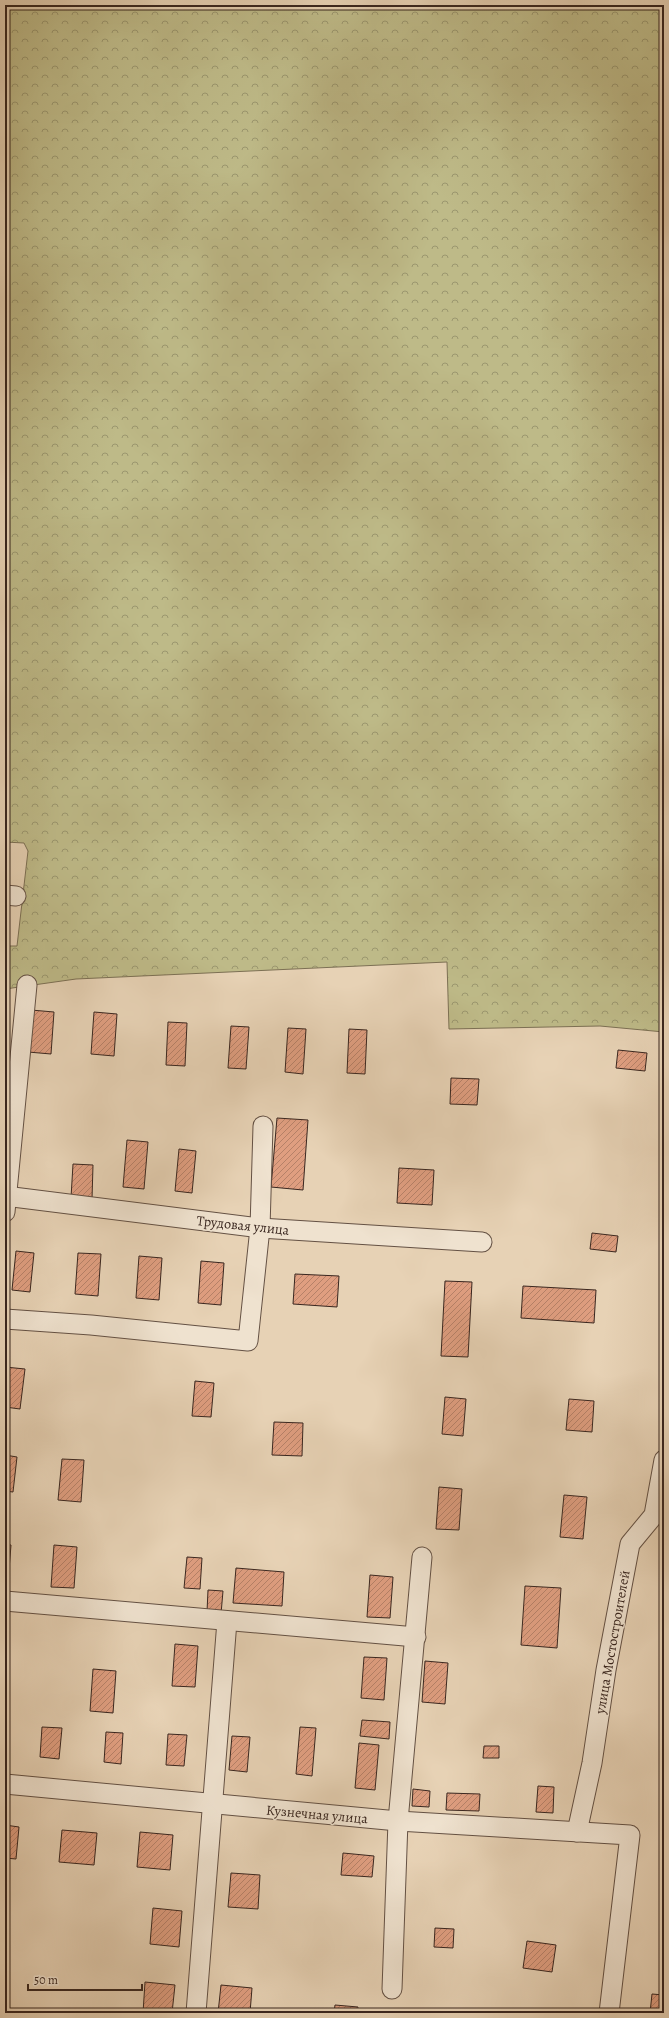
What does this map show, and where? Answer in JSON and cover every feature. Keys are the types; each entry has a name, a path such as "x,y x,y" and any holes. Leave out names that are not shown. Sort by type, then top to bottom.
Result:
{"street":[{"path":"6,1202 27,985"},
{"path":"5,1319 91,1325 248,1341 260,1228 263,1126"},
{"name":"Трудовая улица","path":"6,1202 260,1228 482,1242"},
{"name":"улица Мостостроителей","path":"577,1832 592,1763 606,1670 630,1544 654,1515 664,1460"},
{"path":"392,1989 398,1821 416,1637 422,1557"},
{"path":"5,1601 416,1637"},
{"path":"196,2013 227,1621"},
{"name":"Кузнечная улица","path":"5,1784 398,1821 630,1836 609,2013"}],"green space":[{"path":"5,5 664,5 664,1032 600,1026 449,1029 447,962 76,979 5,989 5,946 17,946 28,851 24,843 5,842"}],"building":[{"path":"31,1010 54,1012 51,1054 28,1052"},
{"path":"94,1012 117,1014 114,1056 91,1054"},
{"path":"168,1022 187,1023 185,1066 166,1065"},
{"path":"231,1026 249,1027 246,1069 228,1068"},
{"path":"288,1028 306,1029 303,1074 285,1072"},
{"path":"349,1029 367,1030 365,1074 347,1073"},
{"path":"618,1050 647,1053 645,1071 616,1068"},
{"path":"451,1078 479,1079 477,1105 450,1104"},
{"path":"277,1118 308,1120 303,1190 271,1187"},
{"path":"127,1140 148,1142 144,1189 123,1187"},
{"path":"179,1149 196,1151 192,1193 175,1191"},
{"path":"73,1164 93,1165 92,1199 71,1198"},
{"path":"399,1168 434,1170 432,1205 397,1203"},
{"path":"592,1233 618,1236 616,1252 590,1249"},
{"path":"16,1251 34,1253 30,1292 12,1290"},
{"path":"78,1253 101,1254 98,1296 75,1294"},
{"path":"139,1256 162,1258 159,1300 136,1298"},
{"path":"201,1261 224,1263 221,1305 198,1303"},
{"path":"295,1274 339,1276 337,1307 293,1304"},
{"path":"445,1281 472,1282 468,1357 441,1356"},
{"path":"523,1286 596,1290 594,1323 521,1318"},
{"path":"5,1367 25,1369 20,1409 5,1407"},
{"path":"195,1381 214,1383 211,1417 192,1416"},
{"path":"445,1397 466,1399 463,1436 442,1434"},
{"path":"569,1399 594,1401 592,1432 566,1430"},
{"path":"274,1422 303,1423 302,1456 272,1455"},
{"path":"5,1455 17,1457 13,1492 5,1491"},
{"path":"62,1459 84,1460 81,1502 58,1500"},
{"path":"439,1487 462,1489 459,1530 436,1529"},
{"path":"564,1495 587,1497 583,1539 560,1537"},
{"path":"5,1544 11,1545 8,1582 5,1581"},
{"path":"54,1545 77,1547 74,1588 51,1587"},
{"path":"187,1557 202,1558 200,1589 184,1588"},
{"path":"236,1568 284,1572 282,1606 233,1603"},
{"path":"370,1575 393,1577 390,1618 367,1617"},
{"path":"525,1586 561,1588 557,1648 521,1645"},
{"path":"208,1590 223,1591 221,1614 207,1612"},
{"path":"175,1644 198,1646 195,1687 172,1686"},
{"path":"364,1657 387,1658 384,1700 361,1698"},
{"path":"425,1661 448,1663 445,1704 422,1702"},
{"path":"93,1669 116,1671 113,1713 90,1711"},
{"path":"362,1720 390,1722 389,1739 360,1736"},
{"path":"42,1727 62,1728 59,1759 40,1757"},
{"path":"300,1727 316,1728 312,1776 296,1774"},
{"path":"106,1732 123,1733 121,1764 104,1762"},
{"path":"168,1734 187,1735 184,1766 166,1765"},
{"path":"232,1736 250,1737 247,1772 229,1770"},
{"path":"359,1743 379,1745 375,1790 355,1788"},
{"path":"484,1746 499,1746 499,1758 483,1758"},
{"path":"538,1786 554,1787 553,1813 536,1812"},
{"path":"413,1789 430,1791 429,1807 412,1806"},
{"path":"447,1793 480,1794 479,1811 446,1810"},
{"path":"5,1825 19,1827 16,1859 5,1858"},
{"path":"62,1830 97,1833 94,1865 59,1862"},
{"path":"140,1832 173,1835 170,1870 137,1867"},
{"path":"343,1853 374,1856 372,1877 341,1875"},
{"path":"231,1873 260,1875 258,1909 228,1907"},
{"path":"153,1908 182,1911 179,1947 150,1944"},
{"path":"435,1928 454,1929 453,1948 434,1947"},
{"path":"527,1941 556,1945 552,1972 523,1968"},
{"path":"145,1982 175,1985 172,2013 143,2013"},
{"path":"221,1985 252,1988 250,2013 218,2013"},
{"path":"652,1994 664,1995 664,2013 650,2013"},
{"path":"335,2005 358,2007 357,2013 334,2013"}]}
